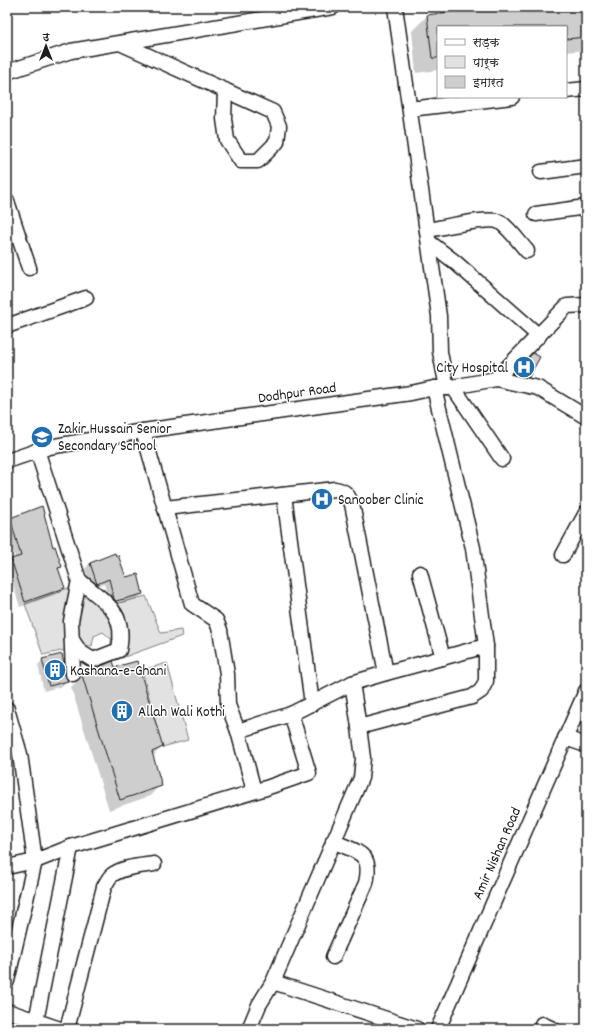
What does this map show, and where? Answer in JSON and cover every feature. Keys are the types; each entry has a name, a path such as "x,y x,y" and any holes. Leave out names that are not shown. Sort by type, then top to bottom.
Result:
{"street":[{"path":"7,72 71,51 334,7"},
{"path":"360,728 472,697 480,691 486,681 486,646 473,548 445,388 440,352 439,316 395,7"},
{"path":"120,43 273,112 279,126 277,142 258,161 241,161 227,140 224,119 224,90"},
{"path":"567,91 586,89"},
{"path":"410,109 504,98"},
{"path":"541,172 586,166"},
{"path":"7,201 30,268"},
{"path":"536,214 586,207"},
{"path":"428,236 480,221 498,221 527,251"},
{"path":"428,236 455,262 539,336"},
{"path":"7,326 86,298"},
{"path":"496,379 567,306 586,304"},
{"name":"Dodhpur Road","path":"7,461 37,450 143,431 412,393 496,379 538,388 586,417"},
{"path":"445,388 502,459"},
{"path":"143,431 192,604 216,620 220,630 227,674 228,705 238,731 254,791"},
{"path":"37,450 79,580 71,621 73,674"},
{"path":"165,508 335,489 342,490 347,494 352,504 386,673"},
{"path":"284,495 312,704"},
{"path":"563,555 586,513"},
{"path":"420,573 443,658"},
{"path":"72,640 80,652 93,660 119,650 121,641 118,618 113,610 79,580"},
{"path":"238,731 291,714 352,683 486,646"},
{"path":"248,1029 259,1005 273,982 361,778 363,758 360,728 352,683"},
{"name":"Amir Nishan Road","path":"438,1029 586,691"},
{"path":"7,708 20,754 35,861 7,981"},
{"path":"7,867 35,861 71,847 309,773 291,714"},
{"path":"565,738 586,745"},
{"path":"333,841 361,854 366,860 368,871 366,883 333,957"},
{"path":"36,1021 71,847"},
{"path":"66,1029 104,887 110,876 117,872 154,864"},
{"path":"273,982 417,1029"},
{"path":"7,1011 60,1029"}],"green space":[{"path":"74,586 70,649 43,655 25,604"},
{"path":"82,586 115,604 146,596 161,633 181,630 182,636 116,660 111,647 111,640 119,633 111,639 103,632 94,636 92,646 81,646 75,623"},
{"path":"167,663 188,740 162,747 142,670"}],"building":[{"path":"484,7 586,7 586,37 567,39 567,26 437,26 437,58 432,58 427,15"},
{"path":"533,353 540,357 529,377 513,374"},
{"path":"42,506 53,547 55,546 62,567 58,568 65,588 25,602 11,559 21,556 10,518"},
{"path":"115,553 116,556 118,555 126,577 138,574 143,594 116,601 114,599 109,579 97,584 90,563"},
{"name":"Kashana-e-Ghani","path":"62,654 65,675 68,681 49,686 42,659"},
{"name":"Allah Wali Kothi","path":"113,661 115,667 137,661 163,747 152,752 162,786 120,800 82,675 100,670 99,667"}],"place":[{"name":"City Hospital","path":"524,367"},
{"name":"Zakir Hussain Senior Secondary School","path":"42,437"},
{"name":"Sanoober Clinic","path":"322,499"},
{"name":"Kashana-e-Ghani","path":"55,670"},
{"name":"Allah Wali Kothi","path":"122,711"}]}
